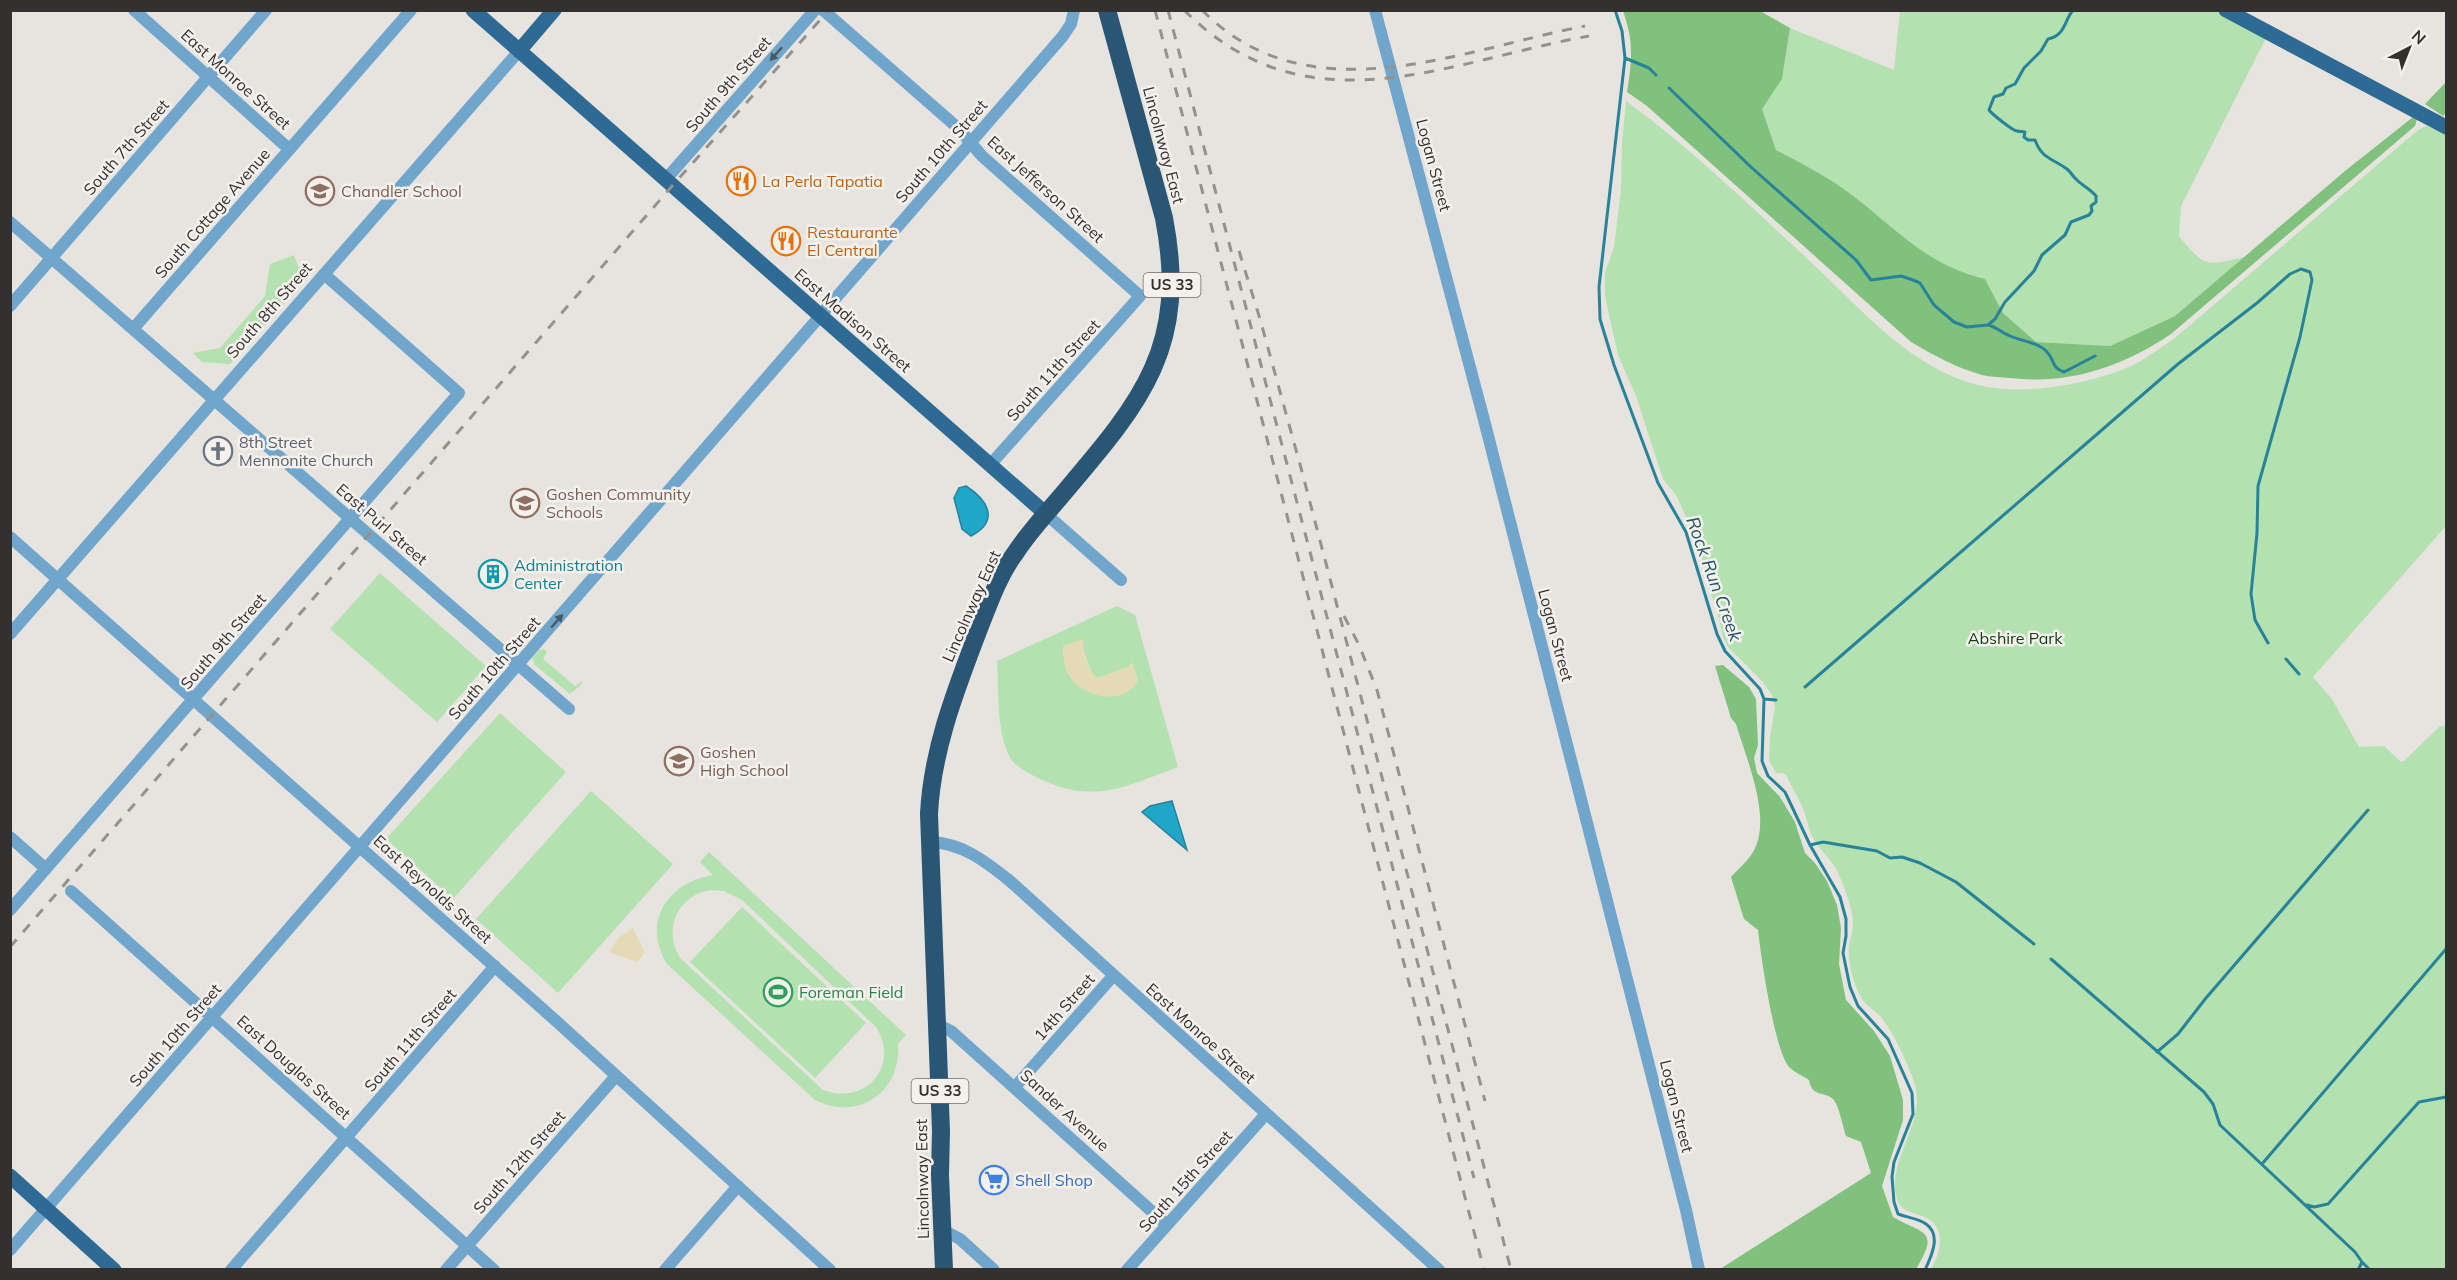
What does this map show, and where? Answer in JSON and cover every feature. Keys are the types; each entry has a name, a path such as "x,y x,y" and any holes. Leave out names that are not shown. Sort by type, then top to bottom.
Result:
{"highway":[{"name":"Lincolnway East","path":"944,1269 930,842 932,775 944,726 964,668 1006,567 1027,536 1120,426 1144,388 1159,352 1171,298 1170,250 1164,219 1107,10"}],"main road":[{"name":"East Madison Street","path":"473,10 1046,514"},
{"name":"South 8th Street","path":"519,51 554,10"},
{"path":"2226,10 2446,127"},
{"path":"10,1176 114,1269"}],"street":[{"name":"East Monroe Street","path":"134,10 289,149"},
{"name":"South 7th Street","path":"10,306 266,10"},
{"name":"South Cottage Avenue","path":"134,329 411,10"},
{"name":"South 9th Street","path":"666,179 815,10"},
{"name":"East Jefferson Street","path":"823,10 958,128 982,156 1140,296"},
{"name":"South 10th Street","path":"10,1250 1064,36 1071,24 1074,10"},
{"name":"Logan Street","path":"1375,10 1486,426 1686,1210 1699,1269"},
{"name":"South 8th Street","path":"10,634 519,51"},
{"name":"East Purl Street","path":"10,222 569,709"},
{"name":"South 9th Street","path":"10,910 459,393 324,274"},
{"name":"South 11th Street","path":"990,465 1140,296"},
{"path":"1046,514 1121,580"},
{"name":"East Reynolds Street","path":"10,537 495,966 830,1269"},
{"path":"10,837 46,869"},
{"name":"East Monroe Street","path":"930,842 944,842 960,847 987,863 1439,1269"},
{"name":"East Douglas Street","path":"71,891 494,1269"},
{"name":"South 11th Street","path":"231,1269 495,966"},
{"name":"14th Street","path":"1015,1087 1113,976"},
{"name":"Sander Avenue","path":"937,1024 951,1031 1167,1225"},
{"name":"South 12th Street","path":"446,1269 616,1076"},
{"name":"South 15th Street","path":"1127,1269 1266,1114"},
{"path":"665,1269 738,1186"},
{"path":"941,1229 960,1239 994,1269"}],"green space":[{"path":"1623,11 1760,11 1790,28 1782,79 1762,109 1776,150 1841,187 1925,253 1963,272 1985,279 2003,313 2036,342 2110,346 2175,316 2345,171 2413,117 2417,119 2415,126 2171,334 2152,346 2114,364 2074,376 2032,379 1989,376 1954,365 1911,342 1647,106 1627,92 1631,51"},
{"path":"1900,11 2217,11 2266,38 2181,206 2179,236 2201,259 2214,263 2245,257 2175,316 2110,346 2036,342 2003,313 1985,279 1963,272 1925,253 1841,187 1776,150 1762,109 1782,79 1790,28 1894,70"},
{"path":"2446,82 2446,113 2443,116 2425,104"},
{"name":"Abshire Park","path":"1626,101 1721,179 1889,336 1910,352 1957,378 2000,389 2040,388 2082,382 2121,370 2142,360 2175,338 2418,130 2426,126 2446,134 2446,526 2313,677 2332,699 2359,747 2384,746 2401,762 2440,726 2446,729 2446,1269 1931,1269 1939,1251 1938,1231 1926,1217 1907,1211 1899,1204 1895,1185 1896,1172 1917,1103 1914,1081 1890,1030 1880,1016 1864,1002 1855,985 1849,955 1853,920 1844,888 1835,867 1811,834 1803,808 1786,775 1776,773 1769,760 1775,707 1772,695 1762,681 1728,647 1723,637 1717,610 1707,583 1706,570 1693,532 1676,495 1663,479 1636,396 1618,355 1605,296 1605,273 1614,247 1621,190"},
{"path":"294,255 306,278 230,364 202,362 193,353 220,348 265,296 270,264"},
{"path":"380,573 486,666 437,722 330,629"},
{"path":"1117,606 1135,615 1178,767 1125,786 1093,792 1058,786 1026,771 1011,760 1002,734 997,661","holes":["1084,642 1082,646 1092,674 1098,678 1128,667 1132,688 1124,693 1107,696 1082,688 1069,675 1063,652"]},
{"path":"544,649 547,652 543,659 575,686 582,681 582,684 570,694 535,665 532,658 539,650"},
{"path":"1723,665 1749,687 1756,699 1758,745 1754,758 1757,773 1780,797 1795,822 1805,853 1827,881 1837,905 1841,928 1839,964 1846,1000 1874,1031 1890,1056 1903,1100 1903,1120 1882,1186 1893,1217 1925,1235 1927,1247 1916,1269 1720,1269 1871,1173 1861,1142 1846,1136 1833,1099 1816,1092 1809,1080 1789,1067 1778,1042 1769,1002 1758,930 1744,919 1731,877 1753,852 1760,823 1756,788 1715,666"},
{"path":"500,713 566,772 453,899 386,839"},
{"path":"591,791 673,864 558,993 476,919"},
{"path":"709,852 906,1035 898,1044 893,1076 885,1089 874,1098 861,1105 847,1107 831,1106 815,1100 667,964 657,933 658,919 663,906 683,886 713,875 700,862","holes":["710,890 724,891 742,900 876,1027 883,1042 884,1056 875,1079 865,1087 853,1092 838,1093 823,1090 681,959 675,948 673,937 673,926 681,907 698,894"]},
{"name":"Foreman Field","path":"742,907 866,1023 815,1078 690,962"}],"sand":[{"path":"1083,639 1088,666 1098,678 1128,667 1132,662 1138,680 1132,689 1123,694 1103,696 1082,689 1074,682 1066,668 1063,646"},
{"path":"633,928 645,953 637,962 609,952 618,938"}],"water":[{"path":"966,486 980,498 988,511 986,524 971,536 962,529 954,498 959,488"},
{"path":"1172,801 1187,850 1142,812 1150,806"}],"waterway":[{"name":"Rock Run Creek","path":"1615,10 1622,31 1625,58 1599,287 1600,319 1614,365 1658,483 1686,532 1717,634 1725,651 1760,689 1764,699 1762,761 1768,776 1785,792 1810,845 1840,897 1846,919 1843,953 1850,987 1858,1006 1888,1039 1912,1093 1913,1114 1894,1162 1892,1177 1894,1202 1898,1214 1923,1222 1933,1234 1934,1246 1925,1270"},
{"path":"1669,88 1752,168 1856,260 1871,280 1901,276 1913,280 1920,283 1934,305 1954,322 1967,327 1988,325 1995,319 2005,302 2034,271 2042,255 2065,235 2071,222 2089,215 2092,211 2091,206 2096,202 2096,196 2067,169 2044,155 2035,140 2028,140 2024,137 2025,132 2011,128 1989,110 1994,97 2003,94 2006,88 2015,84 2024,68 2041,51 2048,39 2058,35 2073,10"},
{"path":"1625,58 1649,68 1656,75"},
{"path":"1805,687 2178,364 2257,303 2290,274 2301,269 2310,272 2312,280 2300,337 2258,486 2257,533 2251,594 2255,620 2268,643"},
{"path":"1988,325 2043,349 2055,366 2064,372 2095,356"},
{"path":"2286,659 2299,674"},
{"path":"1764,699 1776,700"},
{"path":"2157,1052 2178,1034 2206,998 2368,810"},
{"path":"1810,845 1823,842 1877,851 1890,858 1902,857 1920,863 1956,882 2034,944"},
{"path":"2262,1164 2446,949"},
{"path":"2051,959 2204,1092 2213,1104 2220,1125 2355,1252 2362,1262 2358,1270"},
{"path":"2307,1205 2314,1207 2328,1204 2419,1102 2446,1097"},
{"path":"2362,1262 2370,1270"}],"railway":[{"path":"10,947 673,185 829,10"},
{"path":"1155,10 1484,1270"},
{"path":"1168,10 1474,1178"},
{"path":"1184,10 1231,47 1279,70 1328,79 1379,79 1430,72 1589,36"},
{"path":"1202,10 1244,43 1289,61 1337,69 1386,67 1437,60 1585,26"},
{"path":"1239,251 1301,468 1511,1270"},
{"path":"1344,616 1359,645 1377,690 1485,1101"}],"place":[{"name":"La Perla Tapatia","path":"741,181"},
{"name":"Chandler School","path":"320,191"},
{"name":"Restaurante El Central","path":"786,241"},
{"name":"8th Street Mennonite Church","path":"218,451"},
{"name":"Goshen Community Schools","path":"525,503"},
{"name":"Administration Center","path":"493,574"},
{"name":"Goshen High School","path":"679,761"},
{"name":"Foreman Field","path":"778,992"},
{"name":"Shell Shop","path":"994,1180"}]}
